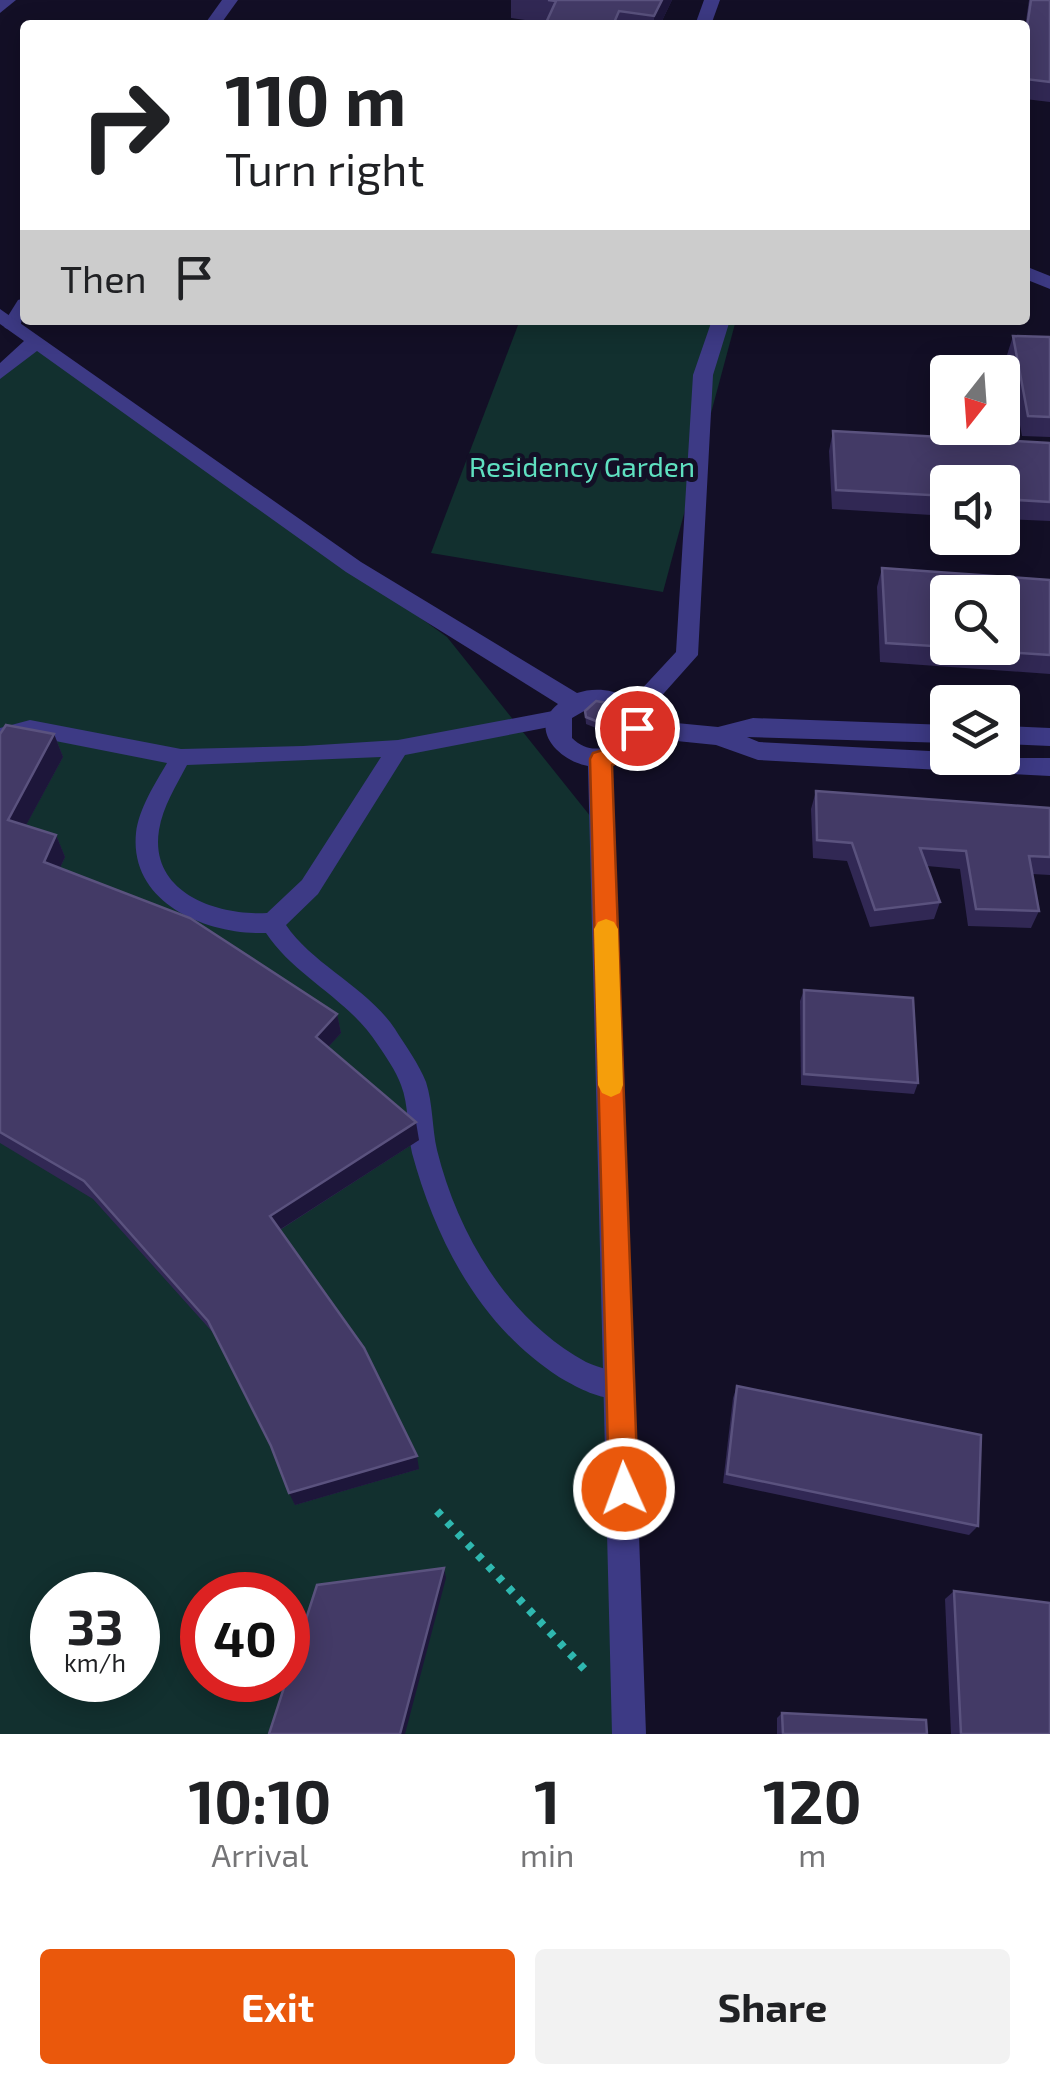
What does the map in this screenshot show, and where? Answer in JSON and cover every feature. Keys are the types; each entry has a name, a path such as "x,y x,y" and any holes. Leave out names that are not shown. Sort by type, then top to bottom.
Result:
{"street":[{"path":"0,8 8,0"},
{"path":"6,320 154,429 566,711"},
{"path":"635,721 686,654 703,375 719,325"},
{"path":"0,373 36,340"},
{"path":"601,698 625,706 635,721 636,737 623,753 600,759 575,754 565,747 556,728 566,711 601,698"},
{"path":"635,721 718,736 758,750 1050,767"},
{"path":"718,736 753,728 930,733"},
{"path":"1020,736 1050,737"},
{"path":"600,759 629,1725"}],"lane":[{"path":"0,736 30,728 181,758 398,748 566,711"},
{"path":"181,758 154,808 146,838 151,868 169,894 197,913 233,923 272,923 310,887 398,748"},
{"path":"272,923 289,950 333,981 384,1033 414,1084 424,1148 445,1216 489,1296 542,1350 586,1377 620,1386"}],"path":[{"path":"437,1511 629,1725"}],"green space":[{"name":"Residency Garden","path":"518,325 735,325 663,592 431,553"},
{"path":"36,341 447,637 603,832 629,1734 0,1734 0,373"}],"building":[{"path":"548,0 662,0 654,16 619,11 615,20 547,20 556,1"},
{"path":"1031,0 1050,0 1050,82 1030,80"},
{"path":"1013,336 1050,337 1050,417 1028,416 1020,355 1017,355"},
{"path":"833,431 930,436 930,445 1050,443 1050,502 1020,500 1020,465 930,465 930,495 836,490"},
{"path":"882,568 980,575 930,575 930,646 886,643"},
{"path":"1020,578 1050,580 1050,655 1020,653"},
{"path":"596,701 607,703 613,716 601,723 586,717 585,711"},
{"path":"6,725 54,734 8,820 56,835 44,862 190,918 337,1014 316,1037 416,1122 270,1216 364,1348 417,1456 289,1493 271,1446 208,1321 84,1181 0,1132 0,734"},
{"path":"816,791 1050,808 1050,857 1029,856 1039,911 976,909 966,851 920,848 940,902 875,910 852,843 817,840"},
{"path":"804,990 913,998 918,1083 804,1074"},
{"path":"737,1386 981,1435 978,1526 727,1474"},
{"path":"444,1568 400,1734 269,1734 279,1702 310,1702 310,1607 317,1585"},
{"path":"954,1591 1050,1603 1050,1734 961,1734"},
{"path":"782,1713 926,1720 927,1734 783,1734"}],"slow traffic":[{"path":"606,929 611,1085"}],"route":[{"path":"624,1489 600,759 623,753 631,746 637,728"}]}
